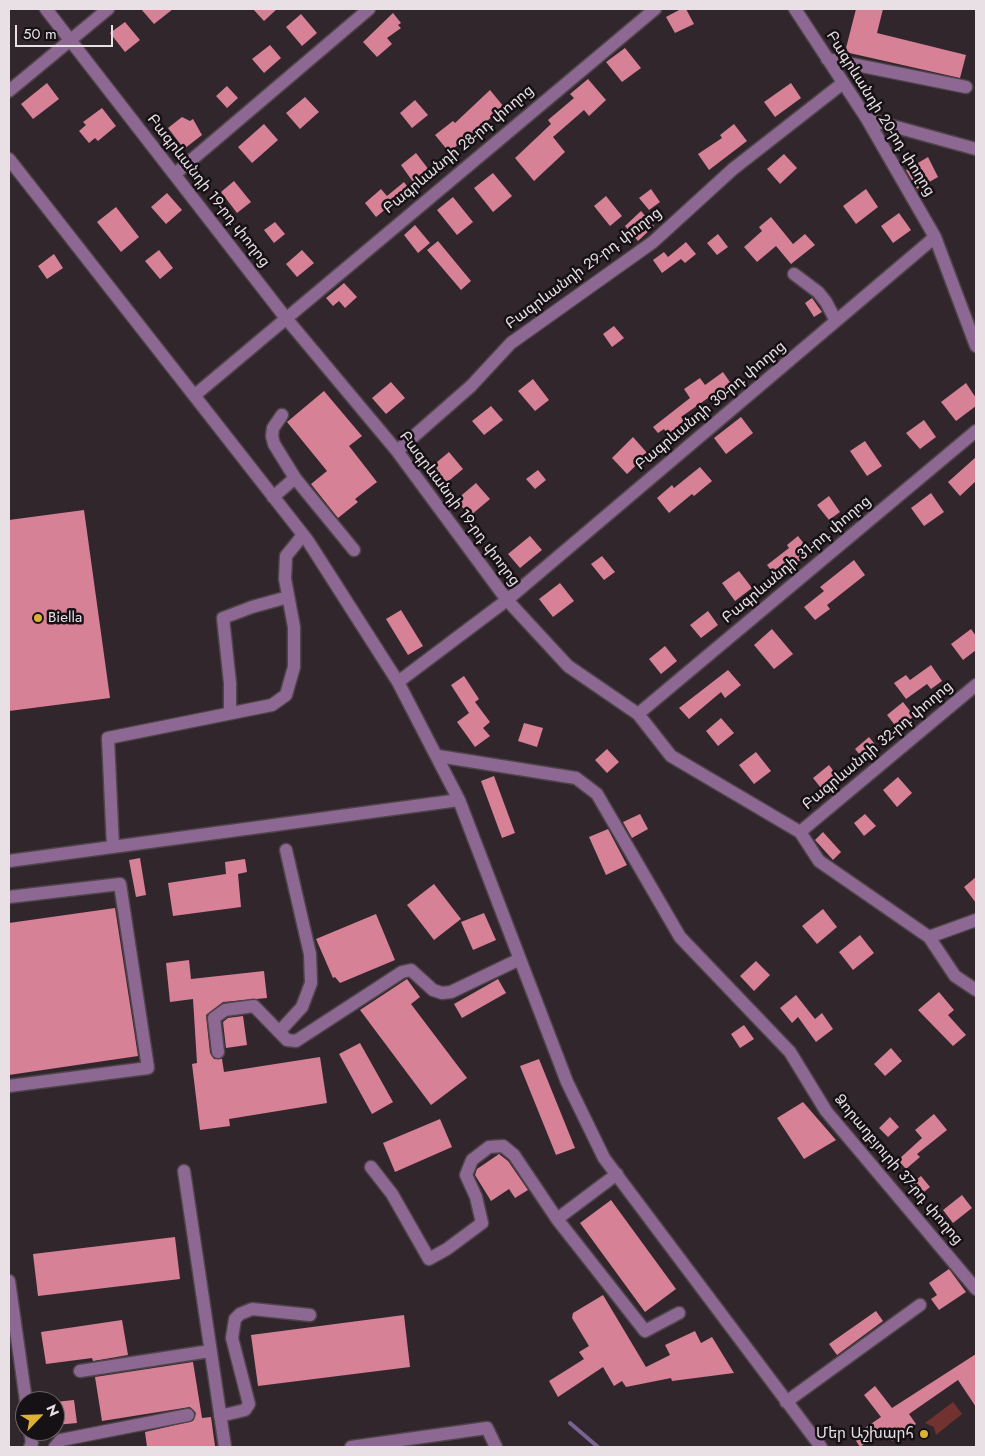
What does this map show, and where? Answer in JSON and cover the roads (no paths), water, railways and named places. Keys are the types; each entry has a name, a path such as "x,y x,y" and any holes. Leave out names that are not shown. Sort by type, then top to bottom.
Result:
{"street":[{"name":"Բագրևանդի 19-րդ փողոց","path":"46,9 176,174 285,317 397,451 507,600 568,666 638,714 671,756 800,832 819,861 929,937"},
{"path":"9,92 108,9"},
{"path":"176,174 369,9"},
{"name":"Բագրևանդի 28-րդ փողոց","path":"195,395 285,317 655,9"},
{"name":"Բագրևանդի 20-րդ փողոց","path":"795,9 867,119 935,237 976,346"},
{"path":"828,59 966,87"},
{"name":"Բագրևանդի 29-րդ փողոց","path":"397,451 471,386 511,343 653,242 733,169 843,83"},
{"path":"867,119 976,149"},
{"path":"9,159 303,535 398,682 438,756 459,800 567,1082 604,1158 820,1447"},
{"name":"Բագրևանդի 30-րդ փողոց","path":"398,682 507,600 935,237"},
{"path":"794,274 818,292 826,302 836,321"},
{"path":"282,415 273,428 272,436 295,478 354,550"},
{"name":"Բագրևանդի 31-րդ փողոց","path":"638,714 976,431"},
{"path":"273,497 295,478"},
{"path":"113,847 108,738 272,705 286,695 294,667 294,627 285,579 286,556 303,535"},
{"path":"230,713 230,683 223,618 252,606 288,597"},
{"name":"Բագրևանդի 32-րդ փողոց","path":"800,832 976,685"},
{"name":"Ձորաղբյուրի 37-րդ փողոց","path":"438,756 576,778 597,794 680,937 790,1052 826,1111 976,1289"},
{"path":"9,861 459,800"},
{"path":"279,1032 302,1007 312,983 310,954 286,850"},
{"path":"9,897 120,884 148,1068 9,1086"},
{"path":"976,920 929,937 955,976 976,990"},
{"path":"218,1052 214,1018 224,1010 254,1006 287,1040 296,1041 402,972 411,970 432,990 442,993 451,992 520,959"},
{"path":"371,1167 392,1194 428,1260 447,1250 482,1224 476,1197 466,1175 472,1160 489,1147 503,1146 514,1154 557,1219 645,1331 679,1313"},
{"path":"184,1170 225,1447"},
{"path":"557,1219 617,1174"},
{"path":"9,1280 25,1391"},
{"path":"786,1402 920,1305"},
{"path":"220,1416 245,1410 249,1404 232,1338 235,1319 240,1314 252,1309 310,1315"},
{"path":"80,1371 210,1351"},
{"path":"55,1447 61,1440 188,1415"},
{"path":"351,1447 487,1428 496,1447"}],"waterway":[{"path":"570,1423 598,1447"}],"place":[{"name":"Biella","path":"38,618"},
{"name":"Մեր Աշխարհ","path":"924,1434"}]}
